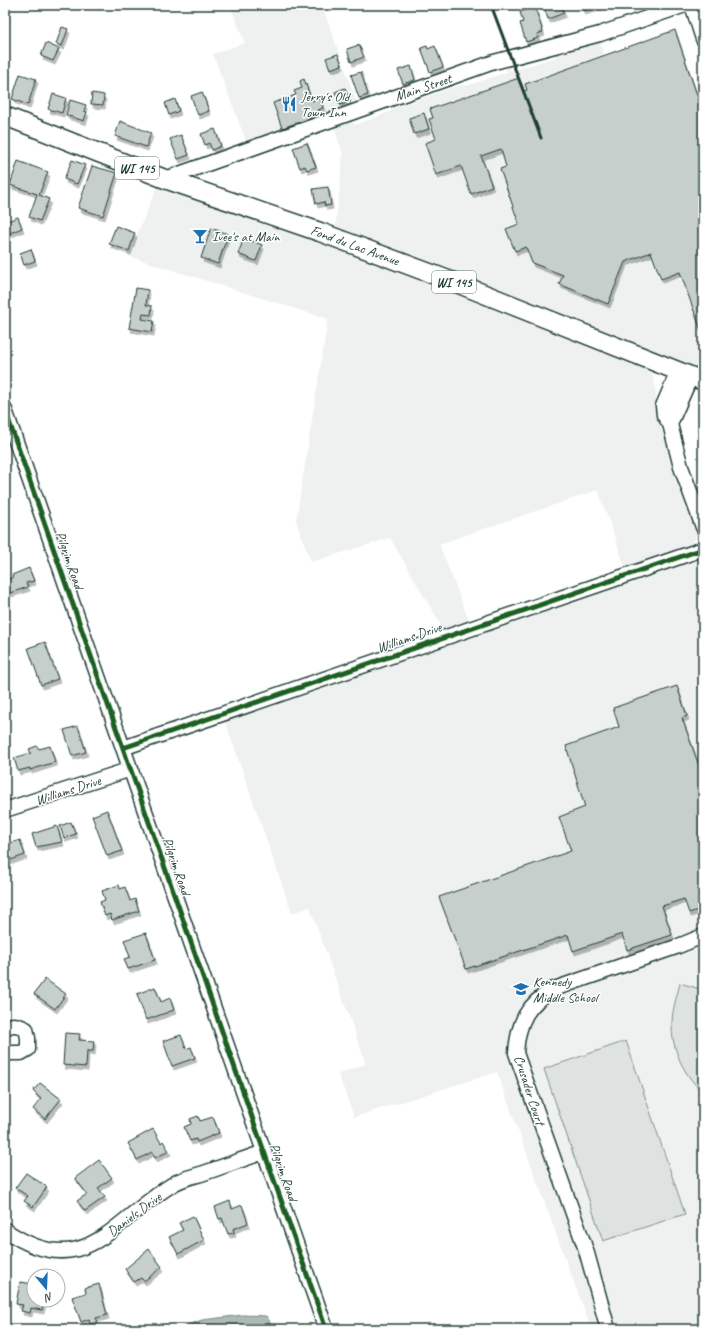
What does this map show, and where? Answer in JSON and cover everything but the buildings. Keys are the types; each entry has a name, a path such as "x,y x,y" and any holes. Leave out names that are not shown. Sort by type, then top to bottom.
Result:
{"main road":[{"name":"Fond du Lac Avenue","path":"5,116 165,179 320,232 460,284 691,376"}],"street":[{"name":"Main Street","path":"165,179 494,62 587,38 685,5"},
{"path":"692,5 703,39"},
{"path":"691,376 670,424 681,467 703,527"},
{"name":"Pilgrim Road","path":"5,410 326,1329"},
{"name":"Williams Drive","path":"123,748 703,549"},
{"name":"Williams Drive","path":"5,810 131,769"},
{"name":"Crusader Court","path":"608,1329 586,1250 518,1060 516,1053 518,1032 526,1014 541,996 554,989 676,947 703,936"},
{"path":"5,1028 18,1025 26,1029 28,1048 21,1053 5,1054"},
{"name":"Daniels Drive","path":"5,1230 20,1240 40,1249 61,1251 80,1249 97,1243 145,1204 176,1182 264,1152"}],"shaded area":[{"path":"230,5 322,5 357,103 246,141 213,54 245,43"},
{"path":"599,40 626,118 703,93 703,374 335,232 343,154 333,124 350,120 355,125 392,111 393,108 461,85 466,86 507,72 505,64 508,63 511,71 556,57 554,51"},
{"path":"159,183 360,253 644,366 652,375 655,384 657,417 695,519 698,529 696,539 689,546 626,569 598,490 439,544 470,623 445,632 390,538 311,562 296,521 328,319 128,256"},
{"name":"Kennedy Middle School","path":"703,557 703,1329 591,1329 497,1072 354,1117 338,1074 366,1064 310,907 292,913 225,721"},
{"path":"680,983 703,990 703,1092 690,1078 676,1052 672,1032 672,1018"},
{"path":"626,1041 685,1214 603,1241 544,1069"},
{"path":"243,1315 266,1316 270,1322 267,1329 177,1329 202,1320"}],"railway":[{"path":"491,5 541,138"}],"cycle path":[{"path":"5,410 326,1329"},
{"path":"123,748 703,549"}],"place":[{"name":"Jerry's Old Town Inn","path":"289,104"},
{"name":"Ivee's at Main","path":"200,236"},
{"name":"Kennedy Middle School","path":"521,989"}]}
